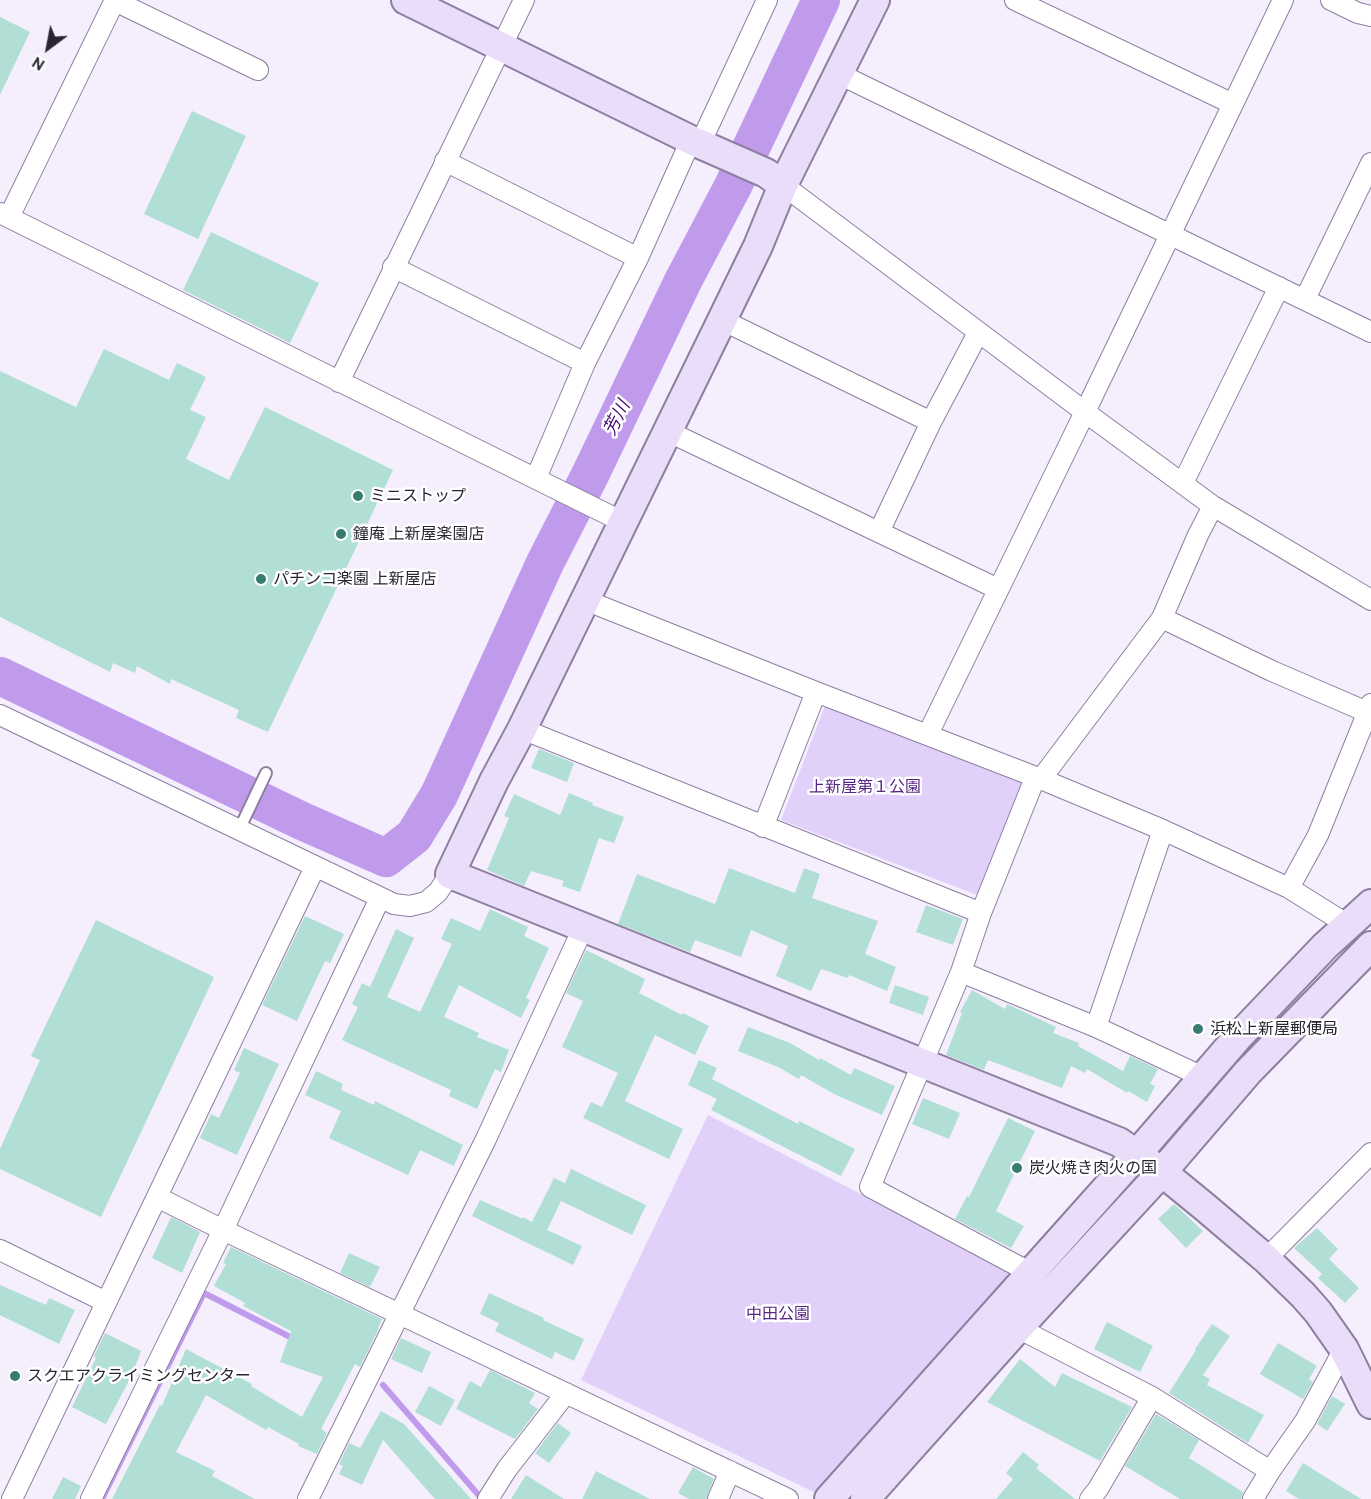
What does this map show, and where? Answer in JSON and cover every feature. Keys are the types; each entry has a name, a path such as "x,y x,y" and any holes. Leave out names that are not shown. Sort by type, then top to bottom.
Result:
{"street":[{"path":"258,70 115,0 4,215 616,518"},
{"path":"406,0 774,179 1213,506 1371,600"},
{"path":"339,382 524,0"},
{"path":"543,482 585,363 638,258 700,144 767,0"},
{"path":"0,715 242,824 315,867 380,898 403,906 417,906 432,897 450,874 585,600 616,518 667,431 758,246 774,179 839,74 875,0"},
{"path":"1015,0 1233,104"},
{"path":"928,734 1171,236 1283,0"},
{"path":"1331,0 1358,13 1371,16"},
{"path":"839,74 1371,332"},
{"path":"445,161 638,258"},
{"path":"1305,299 1371,163"},
{"path":"393,267 585,363"},
{"path":"1183,483 1279,287"},
{"path":"722,320 931,422"},
{"path":"879,532 931,422 978,333"},
{"path":"667,431 998,589"},
{"path":"1031,1274 870,1187 924,1063 961,972 981,913 1038,778 1162,618 1213,506"},
{"path":"585,600 928,734 1163,830 1289,888 1348,925"},
{"path":"1162,618 1272,671 1369,708 1318,835 1289,888"},
{"path":"763,827 816,692"},
{"path":"522,729 981,913"},
{"path":"1096,1027 1163,830"},
{"path":"12,1499 315,867"},
{"path":"450,874 1119,1142 1162,1172 1266,1259 1318,1312 1344,1348 1371,1404"},
{"path":"91,1499 223,1230 380,898"},
{"path":"829,1499 937,1376 1031,1274 1238,1037 1371,904"},
{"path":"308,1499 486,1139 583,928"},
{"path":"865,1499 1162,1172 1248,1072 1370,948"},
{"path":"961,972 1096,1027 1203,1077"},
{"path":"1266,1259 1371,1153"},
{"path":"157,1197 788,1499"},
{"path":"0,1251 106,1302"},
{"path":"1018,1328 1152,1397 1270,1471"},
{"path":"1253,1499 1305,1421 1344,1348"},
{"path":"490,1495 566,1393"},
{"path":"1090,1499 1152,1397"},
{"path":"718,1499 730,1471"}],"lane":[{"path":"242,824 266,773"}],"green space":[{"name":"上新屋第１公園","path":"825,706 1023,782 980,896 781,820"},
{"name":"中田公園","path":"708,1115 1019,1276 822,1496 581,1380"}],"building":[{"path":"0,17 30,32 0,95"},
{"path":"192,111 246,136 198,239 144,214"},
{"path":"211,232 319,283 290,343 183,290"},
{"path":"104,349 169,380 177,363 206,377 190,410 206,417 186,459 229,480 265,407 393,470 268,732 236,718 239,710 171,679 170,684 137,666 135,673 113,663 110,672 0,617 0,371 76,407"},
{"path":"539,749 574,763 567,782 531,768"},
{"path":"569,793 624,817 614,843 599,838 580,892 562,886 564,881 531,871 524,886 487,870 509,818 504,816 514,794 560,815"},
{"path":"729,868 795,893 804,868 820,874 812,898 878,921 865,954 896,967 887,991 849,975 848,978 821,969 811,991 776,976 788,946 751,930 741,957 695,940 690,952 618,924 637,874 715,904"},
{"path":"926,905 963,919 953,945 916,932"},
{"path":"490,909 528,927 524,936 549,948 526,998 530,1000 521,1018 459,985 444,1017 479,1033 477,1037 509,1050 501,1072 495,1069 477,1109 449,1096 451,1090 342,1040 358,1007 352,1004 362,983 370,987 396,929 414,938 387,997 420,1012 452,944 441,939 451,918 480,931"},
{"path":"305,916 344,934 330,963 325,961 297,1021 262,1005"},
{"path":"96,920 214,977 101,1217 0,1169 0,1149 40,1060 31,1056"},
{"path":"586,950 645,979 639,993 709,1026 695,1055 655,1035 625,1101 683,1129 669,1159 583,1118 591,1102 602,1107 618,1073 562,1047 583,1001 566,993"},
{"path":"895,985 929,997 923,1015 889,1003"},
{"path":"972,990 1005,1009 1007,1004 1056,1027 1053,1033 1079,1043 1078,1046 1123,1071 1130,1056 1158,1069 1150,1084 1155,1086 1147,1102 1087,1069 1085,1073 1071,1066 1062,1088 988,1060 984,1070 946,1055 962,1013 960,1012"},
{"path":"748,1027 790,1043 851,1075 854,1068 895,1086 882,1115 834,1094 801,1075 799,1079 778,1067 738,1051"},
{"path":"244,1048 279,1064 237,1155 200,1138 211,1114 219,1118 240,1073 234,1070"},
{"path":"699,1060 717,1068 712,1079 798,1124 799,1121 855,1149 841,1176 711,1110 717,1099 688,1085"},
{"path":"316,1071 343,1084 341,1090 374,1105 375,1101 463,1145 454,1166 420,1150 408,1175 329,1138 341,1111 305,1095"},
{"path":"923,1098 960,1113 949,1139 912,1124"},
{"path":"1008,1118 1035,1131 996,1211 1024,1226 1011,1248 955,1219 967,1196 969,1197"},
{"path":"571,1169 646,1205 632,1235 561,1201 547,1230 582,1246 573,1265 472,1216 480,1200 532,1222 554,1178 565,1183"},
{"path":"1174,1204 1203,1231 1186,1248 1158,1219"},
{"path":"171,1217 200,1232 182,1273 152,1258"},
{"path":"1317,1228 1338,1249 1329,1259 1359,1288 1345,1303 1318,1278 1322,1274 1294,1248"},
{"path":"231,1247 382,1319 379,1328 360,1367 355,1364 321,1429 327,1433 317,1454 298,1446 299,1444 268,1427 266,1430 206,1395 176,1452 215,1471 212,1476 255,1499 112,1499 160,1405 162,1406 186,1349 252,1384 251,1386 302,1417 323,1377 280,1362 291,1331 243,1306 245,1303 214,1286 226,1264 223,1263"},
{"path":"349,1253 380,1267 370,1287 340,1273"},
{"path":"0,1285 46,1305 49,1298 75,1310 59,1344 0,1315"},
{"path":"489,1293 584,1339 574,1361 555,1352 552,1359 495,1331 499,1323 480,1314"},
{"path":"1107,1322 1153,1346 1140,1372 1094,1349"},
{"path":"1212,1324 1230,1336 1203,1375 1210,1379 1207,1385 1264,1415 1248,1443 1169,1393"},
{"path":"105,1333 141,1351 132,1375 106,1424 72,1407 96,1358 94,1356"},
{"path":"401,1338 431,1352 422,1373 391,1359"},
{"path":"1278,1343 1317,1366 1309,1379 1313,1382 1303,1399 1260,1374"},
{"path":"1020,1359 1055,1387 1062,1373 1132,1407 1100,1461 987,1402"},
{"path":"490,1370 535,1393 529,1403 538,1409 515,1439 456,1409 470,1381 481,1387"},
{"path":"429,1386 455,1400 441,1426 415,1412"},
{"path":"1332,1396 1345,1404 1327,1431 1317,1424"},
{"path":"381,1411 404,1424 471,1499 435,1499 383,1440 362,1485 339,1474 343,1466 339,1464 349,1443 360,1448"},
{"path":"1156,1414 1199,1440 1189,1458 1243,1492 1241,1499 1180,1499 1125,1466"},
{"path":"558,1423 571,1433 549,1463 535,1453"},
{"path":"1023,1452 1039,1465 1036,1468 1075,1499 996,1499 1013,1479 1006,1473"},
{"path":"1303,1463 1361,1499 1299,1499 1286,1491"},
{"path":"693,1467 714,1479 706,1499 689,1499 678,1493"},
{"path":"596,1471 650,1499 582,1499"},
{"path":"526,1475 564,1499 511,1499"},
{"path":"63,1477 81,1486 75,1499 52,1499"}],"waterway":[{"name":"芳川","path":"0,676 302,821 386,858 414,836 439,795 545,563 683,281 733,186 821,0"},
{"path":"102,1499 204,1293 296,1340"},
{"path":"383,1385 482,1499"}],"place":[{"name":"ミニストップ","path":"358,496"},
{"name":"鐘庵 上新屋楽園店","path":"341,534"},
{"name":"パチンコ楽園 上新屋店","path":"261,579"},
{"name":"浜松上新屋郵便局","path":"1198,1029"},
{"name":"炭火焼き肉火の国","path":"1017,1168"},
{"name":"スクエアクライミングセンター","path":"15,1376"}]}
